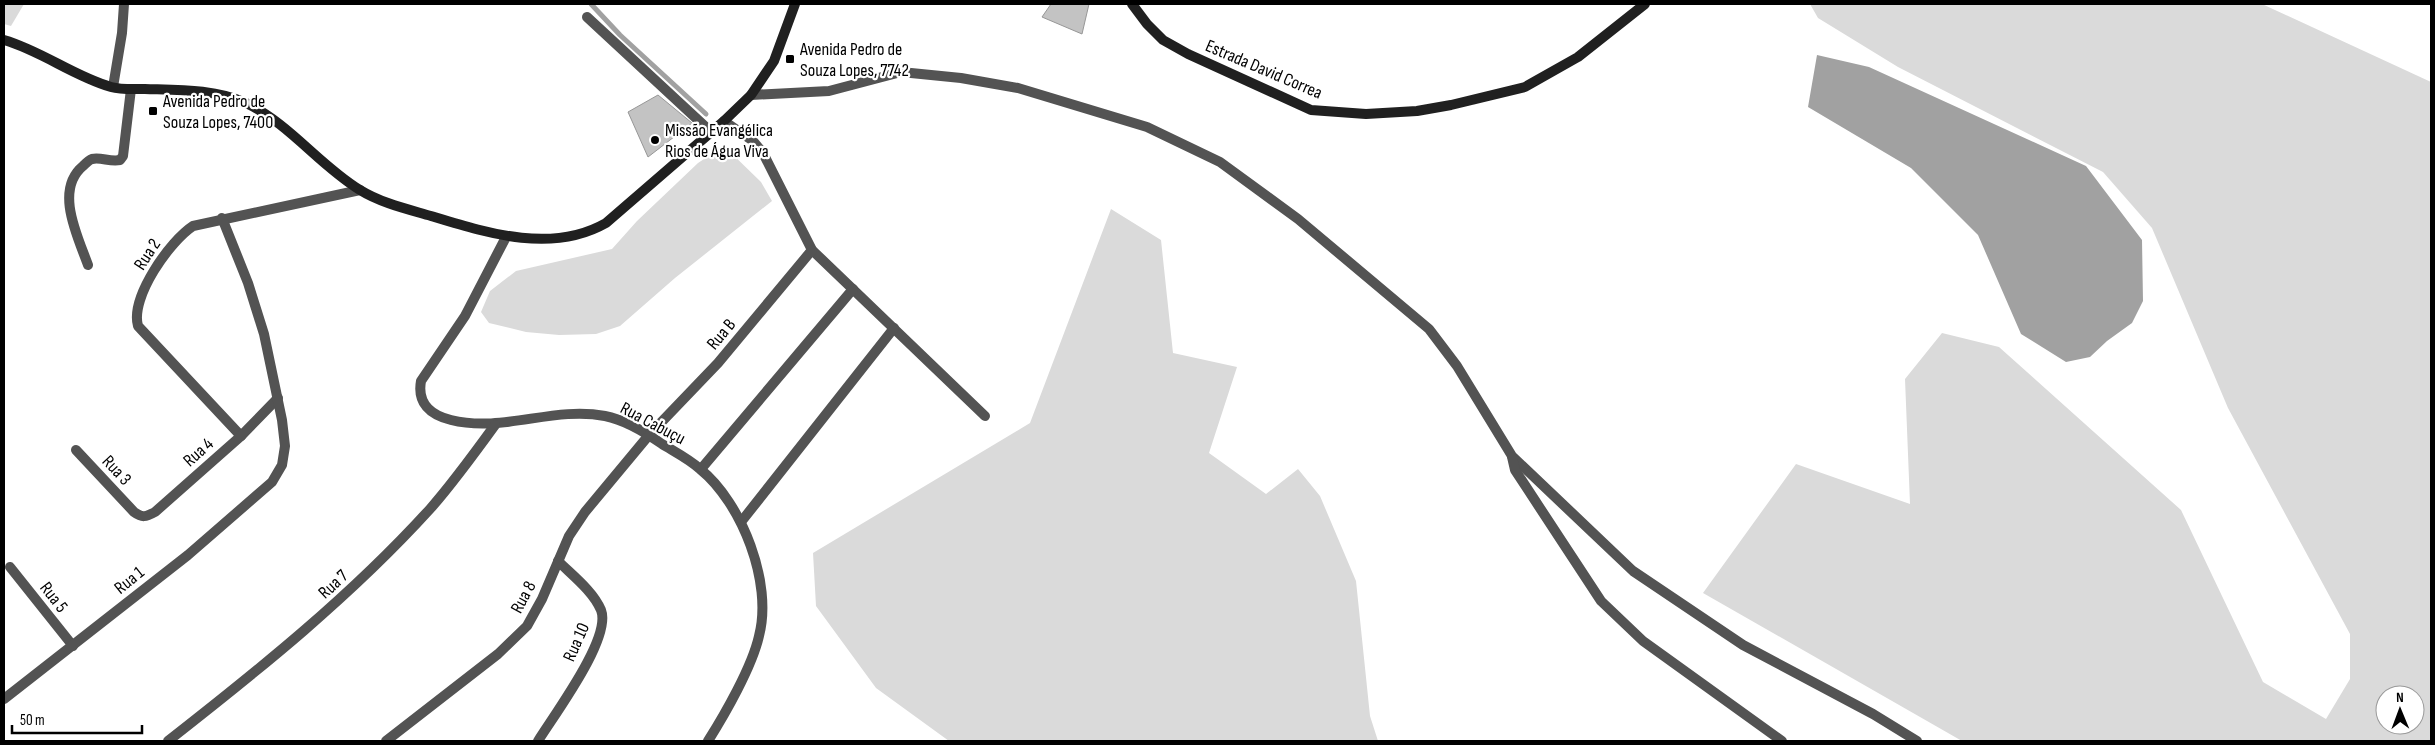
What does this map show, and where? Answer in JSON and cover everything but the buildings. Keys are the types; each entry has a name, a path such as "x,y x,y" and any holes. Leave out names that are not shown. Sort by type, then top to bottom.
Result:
{"main road":[{"path":"4,40 17,44 69,70 113,87 198,91 244,103 298,138 360,190 406,209 506,237 548,239 589,233 606,223 724,121 751,95 774,62 795,4"},
{"name":"Estrada David Correa","path":"1132,4 1147,24 1163,40 1188,54 1311,110 1366,114 1417,111 1451,106 1525,87 1578,57 1645,4"}],"street":[{"path":"113,87 122,33 124,4"},
{"path":"587,17 711,132"},
{"path":"751,95 829,91 901,72 961,78 1018,88 1147,127 1227,168 1298,219 1429,329 1457,366 1512,456 1633,571 1743,645 1872,714 1917,741"},
{"path":"88,265 69,207 70,189 76,172 90,160 100,158 112,161 120,160 123,156 131,89"},
{"path":"724,121 753,141 763,153 812,250 985,416"},
{"name":"Rua 2","path":"241,436 142,331 136,318 143,292 160,262 182,233 193,226 222,218 360,190"},
{"path":"222,218 240,260 261,325 278,398"},
{"name":"Rua Cabuçu","path":"506,237 466,316 421,381 419,393 423,404 433,412 450,420 495,425 524,419 577,414 606,416 650,435 701,469 720,490 740,522 759,575 762,601 760,636 724,714 708,741"},
{"name":"Rua B","path":"650,435 718,363 812,250"},
{"path":"701,469 853,289"},
{"path":"740,522 894,328"},
{"name":"Rua 4","path":"134,512 140,517 146,517 155,512 241,436 278,398"},
{"name":"Rua 1","path":"4,700 188,555 272,482 282,465 285,446 278,398"},
{"name":"Rua 7","path":"168,741 308,628 375,567 430,508 495,425"},
{"name":"Rua 8","path":"386,741 516,639 534,614 570,536 585,512 650,435"},
{"name":"Rua 3","path":"76,450 134,512"},
{"path":"1512,456 1515,470 1601,601 1643,642 1782,741"},
{"name":"Rua 10","path":"538,741 582,672 603,627 603,618 597,602 558,560"},
{"name":"Rua 5","path":"10,567 72,646"}],"shaded area":[{"path":"4,4 24,4 11,26 4,24"},
{"path":"1810,4 2262,4 2431,82 2431,741 1962,741 1703,593 1796,464 1910,504 1905,379 1942,333 1999,347 2181,510 2263,682 2326,719 2350,679 2350,634 2228,408 2152,228 2103,172 1898,67 1818,18"},
{"path":"1817,55 1869,67 2086,166 2142,240 2143,301 2132,323 2107,341 2090,357 2066,362 2021,334 1978,235 1911,168 1808,107"},
{"path":"724,146 761,182 772,201 675,278 620,326 596,334 559,335 526,332 489,323 481,312 490,291 516,271 612,249 637,221 698,163"},
{"path":"1111,209 1161,240 1173,353 1237,367 1209,453 1266,494 1298,469 1320,496 1356,581 1370,716 1378,741 949,741 876,688 816,606 813,553 1030,423"}],"waterway":[{"path":"591,4 620,35 706,114"}],"place":[{"name":"Avenida Pedro de Souza Lopes, 7742","path":"790,59"},
{"name":"Avenida Pedro de Souza Lopes, 7400","path":"153,111"},
{"name":"Missão Evangélica Rios de Água Viva","path":"655,140"}]}
